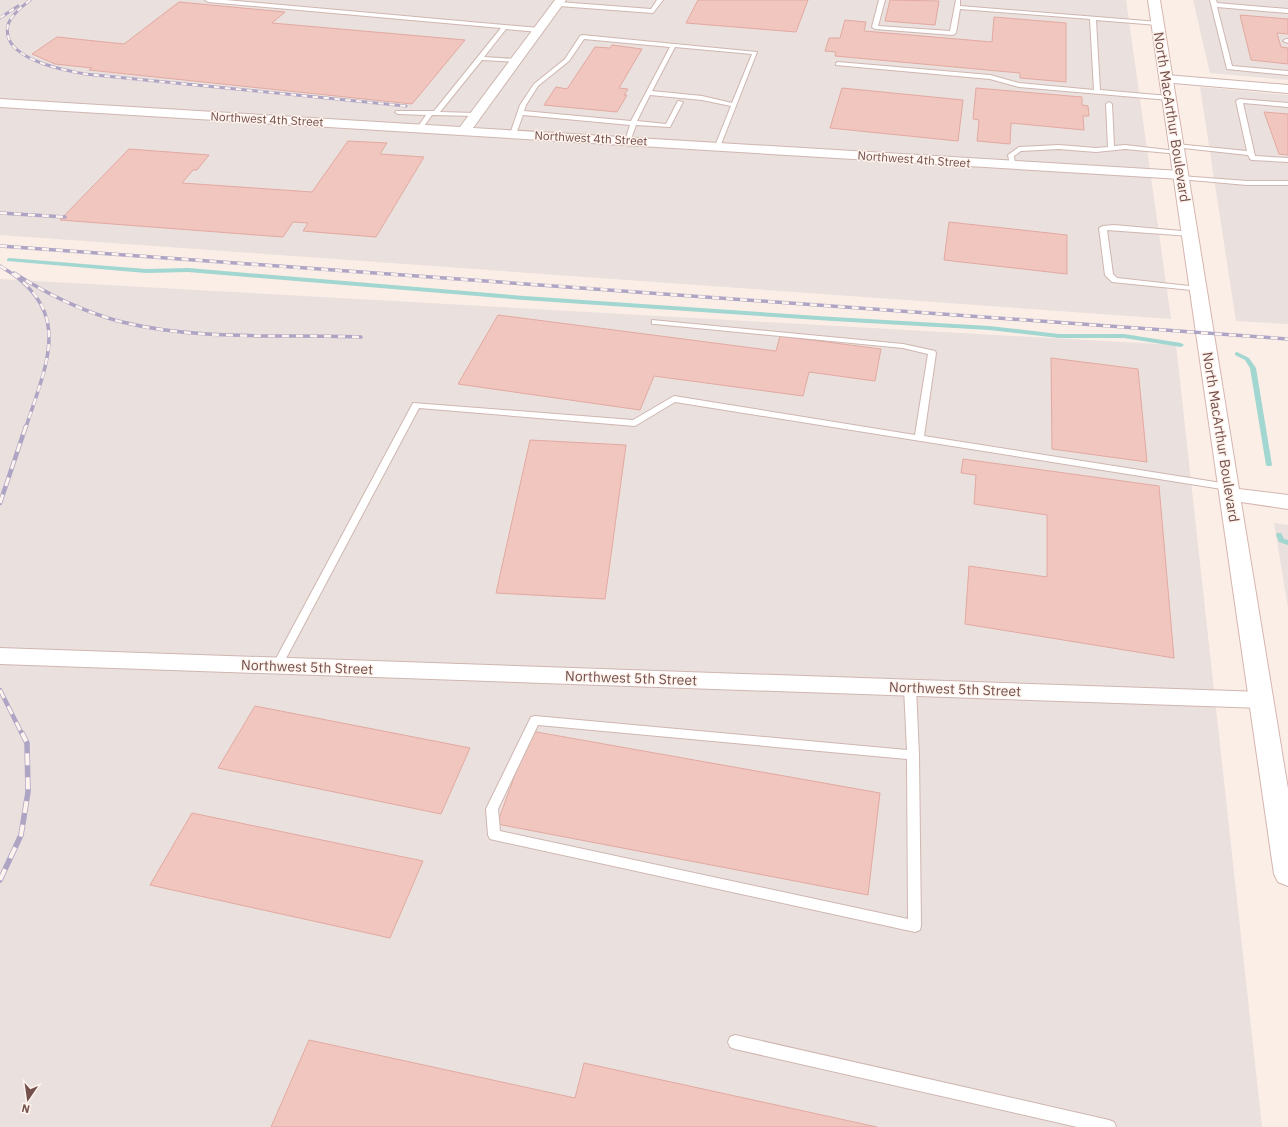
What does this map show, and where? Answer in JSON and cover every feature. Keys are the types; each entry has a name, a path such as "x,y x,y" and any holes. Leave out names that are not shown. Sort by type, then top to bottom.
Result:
{"main road":[{"name":"North MacArthur Boulevard","path":"1154,0 1288,874"},
{"path":"1229,490 1288,502"}],"street":[{"path":"464,131 560,2"},
{"path":"1166,79 1288,89"},
{"name":"Northwest 4th Street","path":"0,103 628,140 1181,176"},
{"name":"Northwest 5th Street","path":"0,656 1262,700"}],"lane":[{"path":"208,0 539,30"},
{"path":"560,2 654,12 660,0"},
{"path":"882,0 875,26 953,33 958,0"},
{"path":"1288,11 1214,3 1229,68 1288,73"},
{"path":"957,7 1157,23"},
{"path":"1093,18 1097,92"},
{"path":"420,128 505,27"},
{"path":"512,134 523,105 536,86 567,60 582,37 754,53 718,146"},
{"path":"628,140 633,123 673,46"},
{"path":"480,58 516,61"},
{"path":"838,64 990,77 1019,84 1169,98"},
{"path":"648,93 702,98 734,105"},
{"path":"1288,105 1239,100 1252,158 1288,160"},
{"path":"520,113 668,126 680,102"},
{"path":"1109,104 1111,149"},
{"path":"398,112 475,115"},
{"path":"1014,165 1011,155 1019,149 1059,147 1096,150 1125,148 1251,153"},
{"path":"1181,176 1247,183 1288,183"},
{"path":"1190,234 1114,227 1103,228 1110,275 1115,280 1198,289"},
{"path":"655,322 903,346 932,353 919,439"},
{"path":"277,666 416,404 635,423 674,399 1229,490"},
{"path":"910,688 913,755 915,926 494,835 492,809 535,720 913,755"},
{"path":"735,1042 1109,1127"}],"shaded area":[{"path":"0,0 1126,0 1171,319 0,235"},
{"path":"1193,0 1288,0 1288,80 1210,73"},
{"path":"1200,87 1288,95 1288,324 1236,321"},
{"path":"0,279 1176,345 1262,1127 0,1127"},
{"path":"1274,523 1288,525 1288,608"}],"building":[{"path":"698,0 808,0 796,32 686,23"},
{"path":"890,0 939,1 935,25 885,21"},
{"path":"179,2 285,12 272,23 465,40 412,104 89,70 92,68 55,64 32,54 57,37 124,44"},
{"path":"1240,15 1288,19 1288,34 1277,33 1281,47 1288,48 1288,64 1251,60"},
{"path":"994,17 1066,23 1066,82 1020,78 1020,73 835,56 836,52 825,51 829,38 840,38 845,20 866,22 864,31 992,42"},
{"path":"612,45 642,49 619,88 628,89 624,95 627,95 617,112 544,105 556,87 567,89 595,47 610,48"},
{"path":"842,88 963,100 958,141 830,128"},
{"path":"976,88 1082,97 1082,105 1088,106 1089,116 1083,116 1084,130 1011,123 1010,144 977,141 979,120 973,119"},
{"path":"1264,112 1288,114 1288,155 1279,154"},
{"path":"348,141 387,143 380,154 424,157 376,237 303,231 308,223 293,222 283,237 60,220 129,149 209,155 197,170 193,170 182,183 312,192"},
{"path":"949,222 1067,235 1067,274 944,260"},
{"path":"498,315 776,351 780,336 881,349 875,381 809,372 803,396 654,376 640,410 458,384"},
{"path":"1051,358 1138,369 1147,462 1052,449"},
{"path":"530,440 626,445 605,599 496,593"},
{"path":"963,459 1159,486 1174,658 965,624 969,566 1047,577 1047,515 974,504 976,475 961,473"},
{"path":"255,706 470,748 441,814 218,768"},
{"path":"531,731 880,793 868,895 497,824"},
{"path":"192,813 423,861 390,938 150,885"},
{"path":"309,1040 575,1098 584,1063 877,1127 271,1127"}],"waterway":[{"path":"9,260 146,271 188,270 524,298 989,328 1059,336 1124,336 1181,345"},
{"path":"1237,354 1247,359 1253,368 1269,465"},
{"path":"1279,535 1281,540 1288,543"}],"railway":[{"path":"30,0 17,11 9,21 8,37 14,46 23,54 49,66 85,74 406,106"},
{"path":"0,18 18,6"},
{"path":"0,213 65,217"},
{"path":"0,246 1288,339"},
{"path":"0,266 24,283 39,300 47,319 49,338 47,359 26,427"},
{"path":"14,273 39,288 79,308 122,322 151,328 181,332 241,336 361,337"},
{"path":"0,503 26,426"},
{"path":"0,690 22,734"},
{"path":"0,880 21,835 28,792 27,743 22,733"}]}
